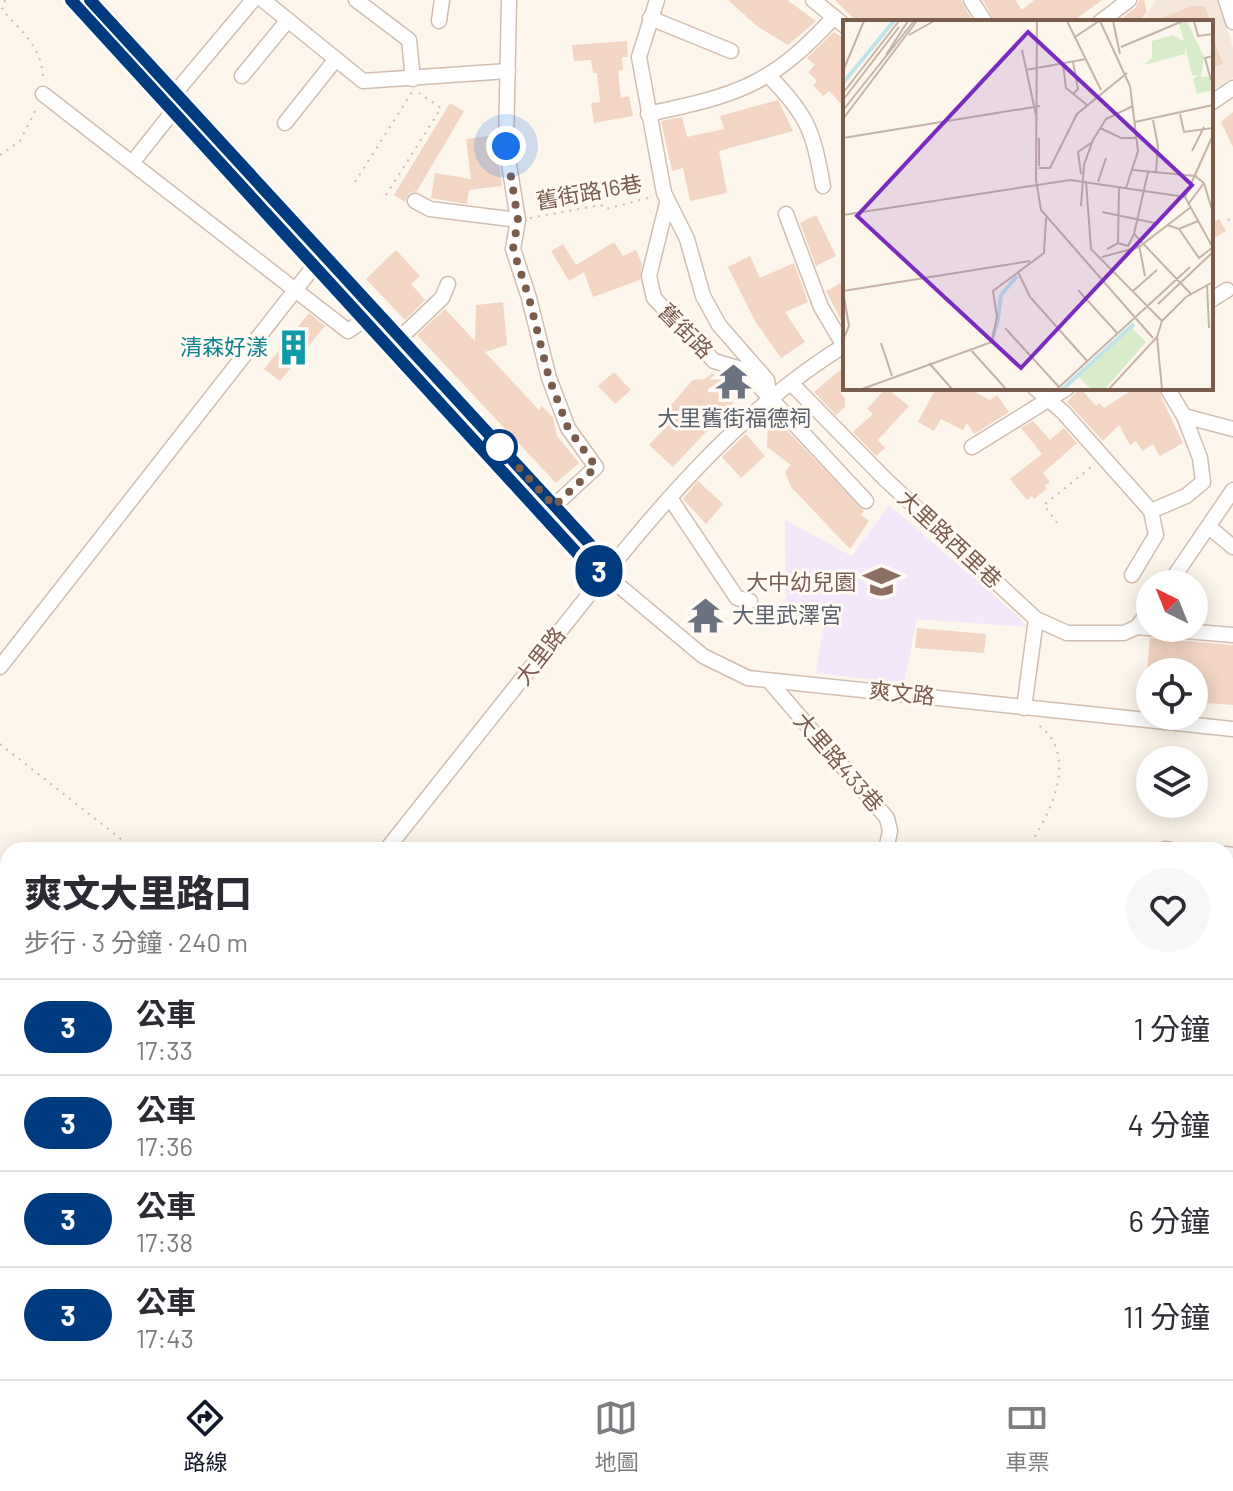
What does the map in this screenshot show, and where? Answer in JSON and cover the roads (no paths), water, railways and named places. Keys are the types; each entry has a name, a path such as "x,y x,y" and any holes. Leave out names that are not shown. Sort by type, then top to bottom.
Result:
{"street":[{"name":"爽文路","path":"71,0 587,564 605,574 703,656 732,673 770,682 902,692 1233,729"},
{"name":"爽文路","path":"91,0 598,553 605,574"},
{"path":"132,163 174,110 175,93 253,0"},
{"path":"263,0 363,81 508,71"},
{"path":"356,0 409,40 413,79"},
{"path":"439,21 442,0"},
{"path":"509,0 506,146 518,220 513,249 560,407 568,428 596,467 554,506"},
{"name":"舊街路","path":"656,0 639,57 666,198 679,219 709,307 767,380 770,399"},
{"path":"648,114 714,100 770,77 840,22 813,0"},
{"path":"1103,20 1129,0"},
{"path":"1226,0 1233,22"},
{"path":"972,2 984,20"},
{"path":"650,18 731,51"},
{"path":"242,76 288,20"},
{"path":"285,123 336,59"},
{"path":"770,77 794,101 813,132 823,186"},
{"path":"1213,102 1233,88"},
{"path":"43,94 348,331 364,320"},
{"name":"舊街路","path":"666,198 649,276 651,293 714,361 744,370 770,399"},
{"path":"415,201 430,209 518,220"},
{"path":"786,214 821,307 843,343"},
{"path":"0,667 295,287 324,255"},
{"path":"400,338 442,298 448,284"},
{"path":"1213,299 1227,290"},
{"name":"大里路","path":"392,842 605,574 723,438 843,346"},
{"name":"大里路西里巷","path":"791,383 885,479 1036,619 1067,633 1124,633 1136,627"},
{"path":"1038,390 1104,456 1151,511 1156,535 1132,575"},
{"path":"972,447 1064,390"},
{"path":"1151,511 1186,496 1203,482 1200,458 1184,416 1168,390"},
{"path":"770,399 866,501"},
{"path":"1184,416 1233,429"},
{"path":"1179,570 1233,490"},
{"path":"670,498 737,598 750,601"},
{"path":"1209,527 1233,547"},
{"path":"1024,708 1036,619"},
{"name":"大里路西里巷","path":"1208,633 1233,635"},
{"name":"大里路433巷","path":"770,682 887,818 890,831 888,842"}],"place":[{"name":"清森好漾","path":"294,347"},
{"name":"大里舊街福德祠","path":"734,382"},
{"name":"大中幼兒園","path":"882,582"},
{"name":"大里武澤宮","path":"706,615"}]}
